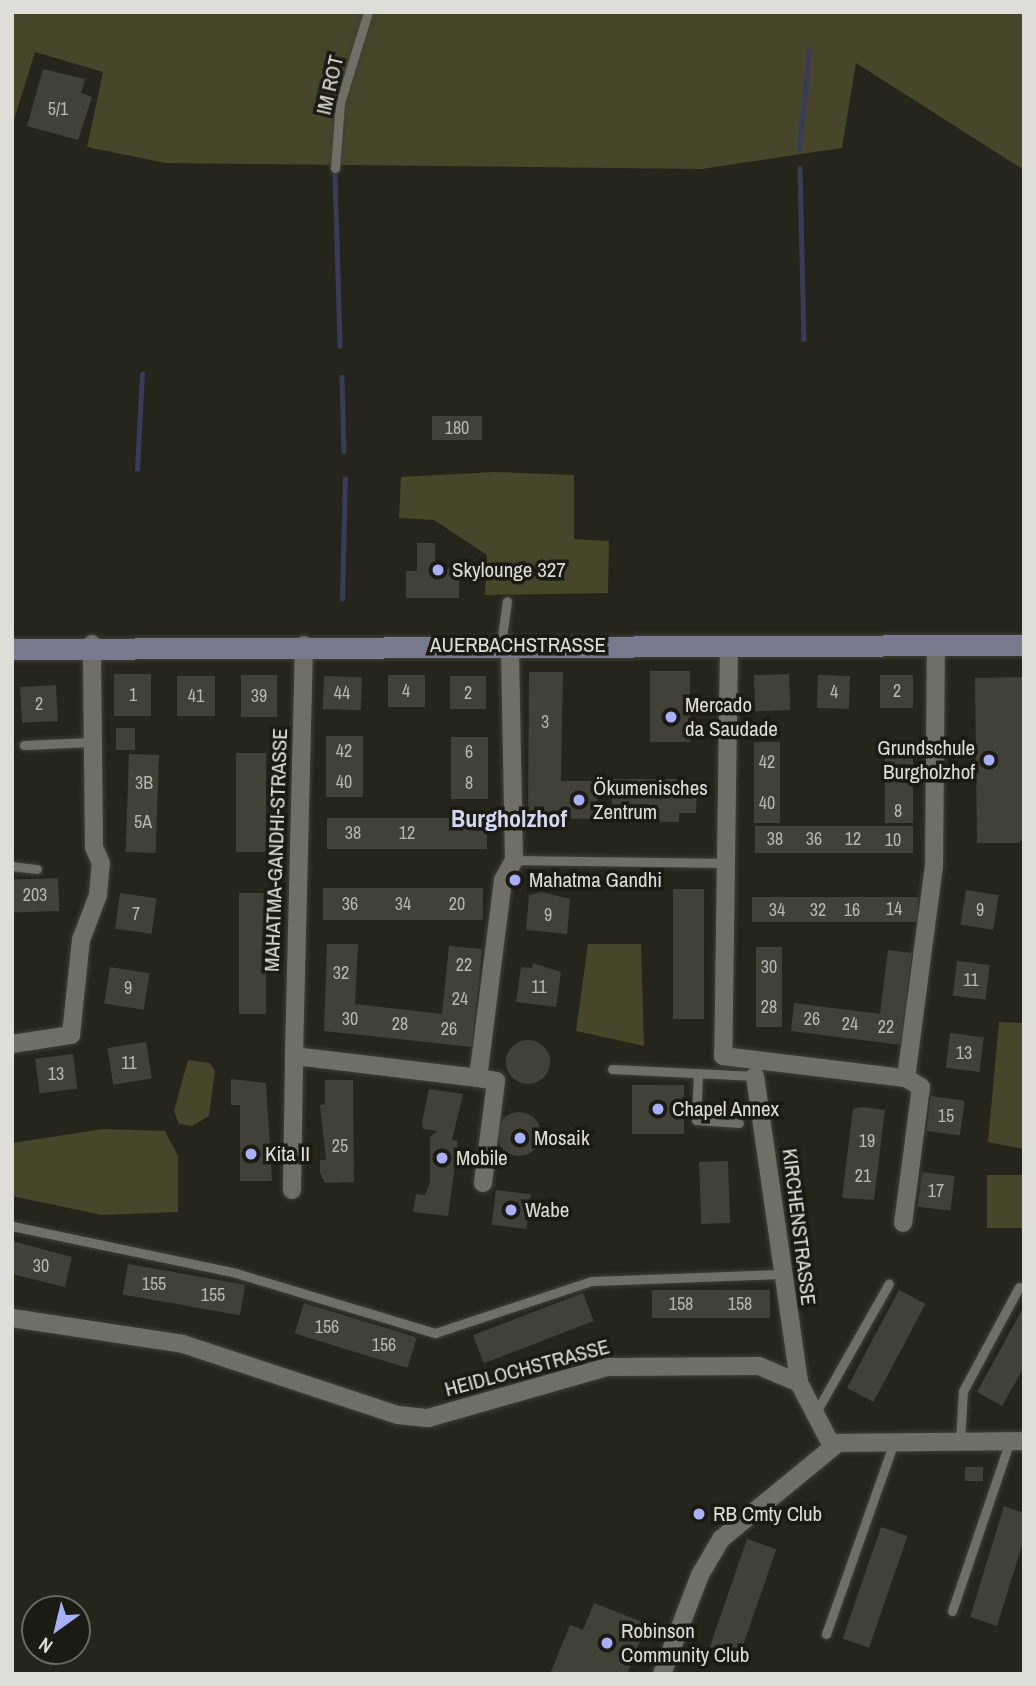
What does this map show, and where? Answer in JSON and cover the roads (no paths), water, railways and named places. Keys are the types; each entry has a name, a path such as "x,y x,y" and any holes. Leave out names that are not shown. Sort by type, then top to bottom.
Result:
{"main road":[{"name":"AUERBACHSTRASSE","path":"12,649 92,644 1024,645"}],"street":[{"path":"12,1044 71,1035 81,940 98,895 101,863 94,847 92,644"},
{"path":"478,1078 503,880 521,860 506,644"},
{"path":"906,1078 934,866 936,644"},
{"name":"MAHATMA-GANDHI-STRASSE","path":"292,1190 304,645"},
{"path":"729,645 723,1056 906,1078 921,1087 903,1223"},
{"path":"294,1056 496,1081 483,1183"},
{"name":"KIRCHENSTRASSE","path":"755,1076 799,1383"},
{"name":"HEIDLOCHSTRASSE","path":"12,1318 183,1344 408,1416 474,1408 618,1366 759,1366 799,1383"},
{"path":"799,1383 832,1446"},
{"path":"662,1674 721,1539 832,1446 894,1442 1017,1441"}],"lane":[{"name":"IM ROT","path":"335,167 340,103 368,12"},
{"path":"506,644 507,601"},
{"path":"24,745 93,742"},
{"path":"521,860 726,863"},
{"path":"12,866 37,869"},
{"path":"612,1069 755,1076"},
{"path":"698,1073 696,1120 739,1122"},
{"path":"12,1226 236,1273 435,1333 591,1281 785,1274"},
{"path":"815,1414 889,1283"},
{"path":"960,1441 963,1391 1019,1287"},
{"path":"952,1611 1017,1441"},
{"path":"826,1634 894,1442"}],"waterway":[{"path":"799,149 809,51"},
{"path":"800,168 804,339"},
{"path":"335,175 340,346"},
{"path":"137,469 142,374"},
{"path":"342,377 344,451"},
{"path":"342,599 345,479"}],"place":[{"name":"Skylounge 327","path":"438,570"},
{"name":"Mercado da Saudade","path":"671,717"},
{"name":"Grundschule Burgholzhof","path":"989,760"},
{"name":"Ökumenisches Zentrum","path":"579,800"},
{"name":"Mahatma Gandhi","path":"515,880"},
{"name":"Chapel Annex","path":"658,1109"},
{"name":"Mosaik","path":"520,1138"},
{"name":"Kita II","path":"251,1154"},
{"name":"Mobile","path":"442,1158"},
{"name":"Wabe","path":"511,1210"},
{"name":"RB Cmty Club","path":"699,1514"},
{"name":"Robinson Community Club","path":"607,1643"}],"district":[{"name":"Burgholzhof","path":"509,819"}]}
